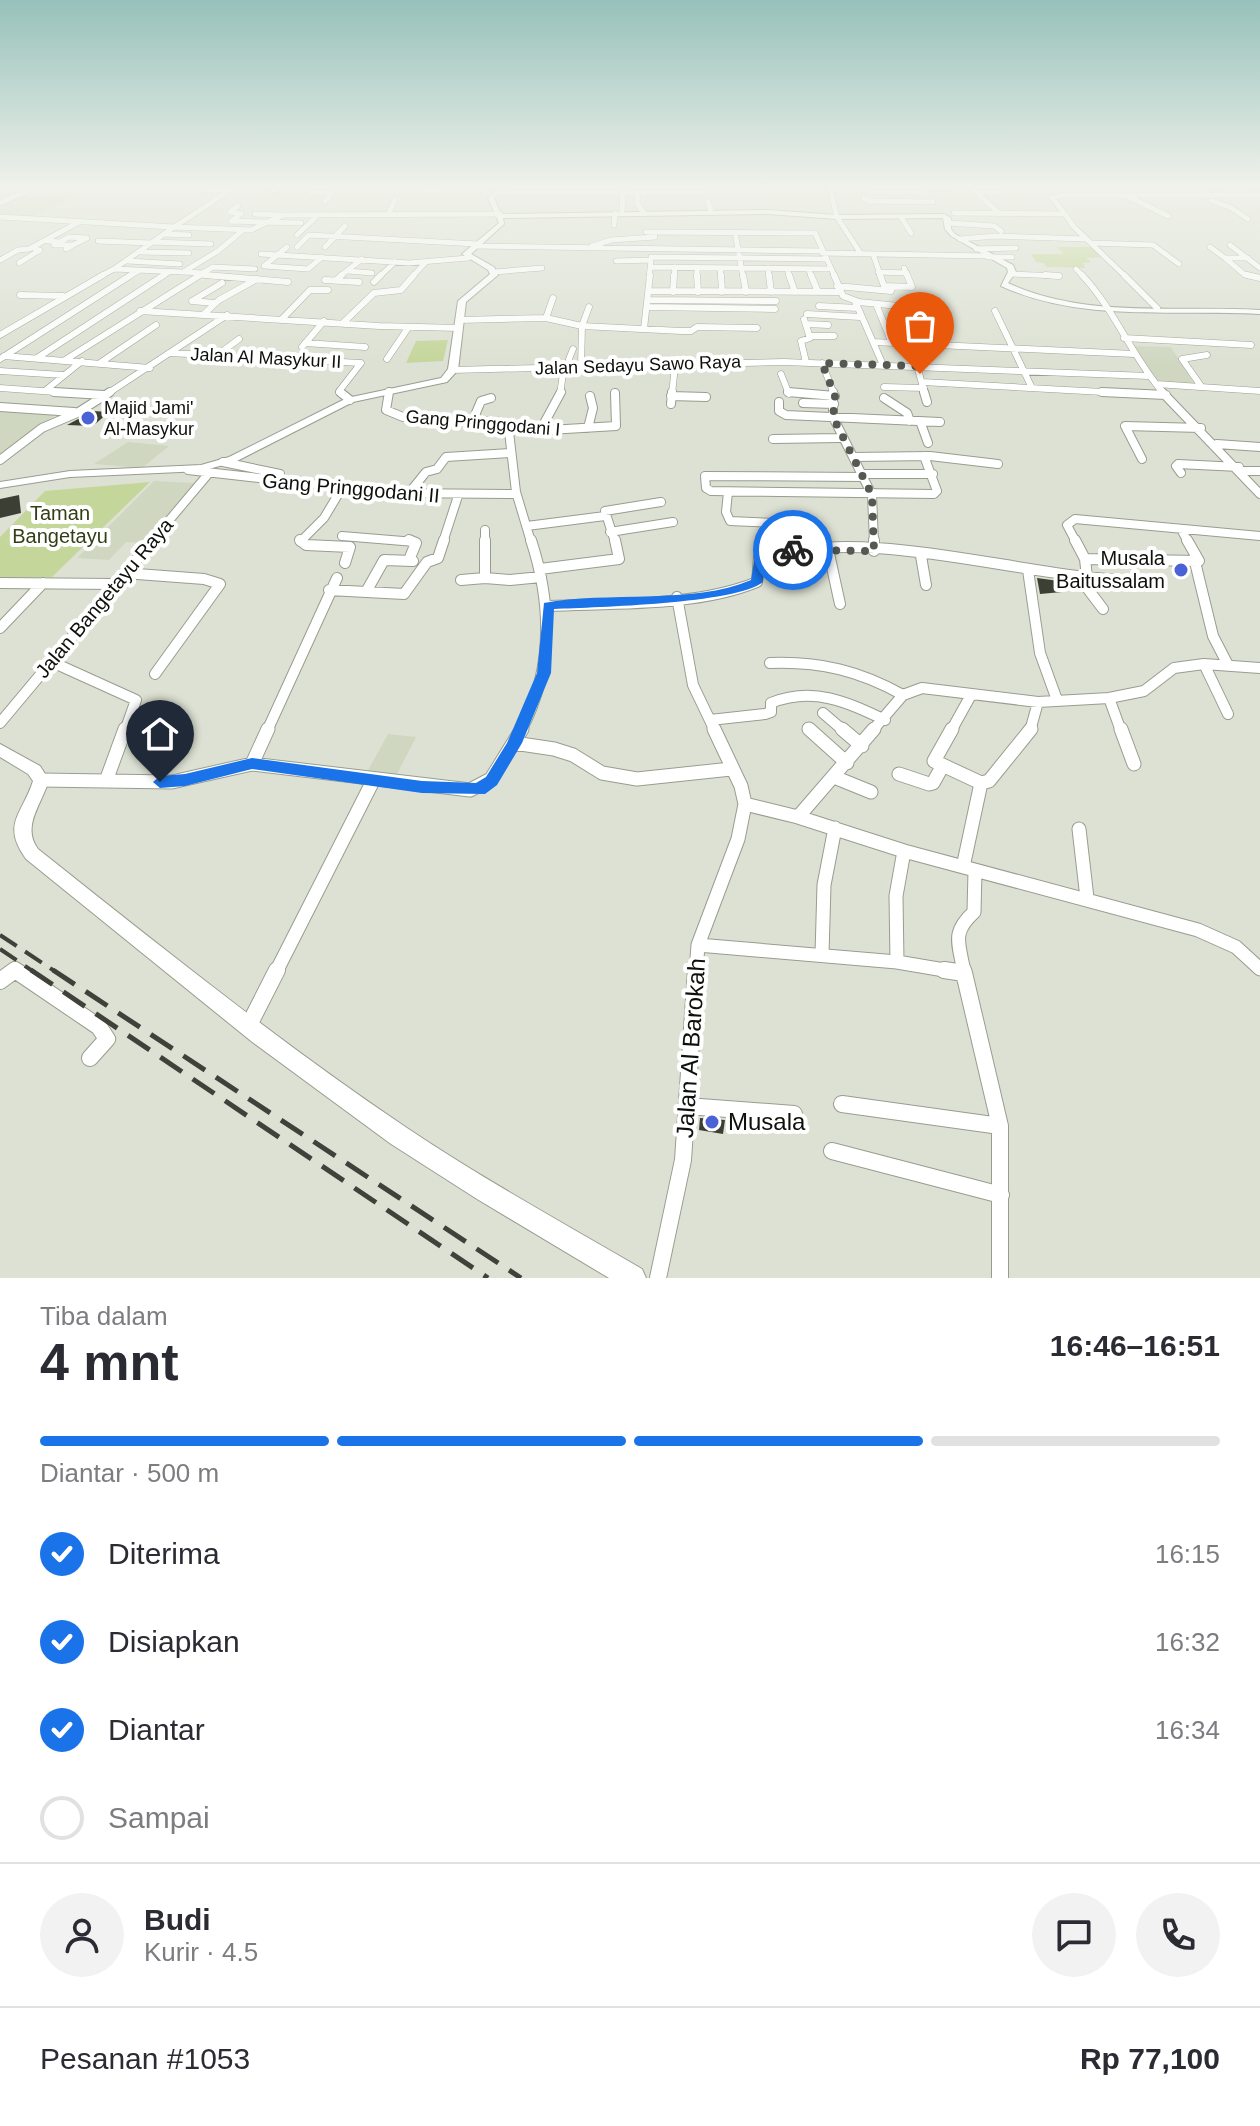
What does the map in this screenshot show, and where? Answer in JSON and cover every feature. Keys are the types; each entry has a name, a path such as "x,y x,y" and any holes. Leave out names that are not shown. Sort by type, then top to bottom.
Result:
{"street":[{"path":"29,249 37,245"},
{"path":"55,245 73,245"},
{"path":"66,249 73,245"},
{"path":"0,335 128,261 150,245"},
{"path":"183,272 225,245"},
{"path":"471,245 650,249 697,245"},
{"path":"468,258 467,252 476,245"},
{"path":"589,248 597,245"},
{"path":"644,329 651,245"},
{"path":"738,245 746,292"},
{"path":"775,245 821,249"},
{"path":"775,245 861,254 1012,257"},
{"path":"819,245 838,289 856,304 881,365 883,384 1166,395"},
{"path":"855,245 861,254"},
{"path":"969,245 1010,267 1004,284 1023,293 1104,307 1260,312"},
{"path":"1092,245 1157,308"},
{"path":"1147,245 1153,245 1179,264"},
{"path":"1230,245 1260,268"},
{"path":"287,247 264,266 308,269 332,251"},
{"path":"1210,247 1245,275 1260,278"},
{"path":"976,249 1016,248"},
{"path":"616,261 740,259 821,249"},
{"path":"0,260 18,250 40,250 19,263"},
{"path":"140,252 189,253"},
{"path":"261,254 409,263 468,258 494,272 542,268"},
{"path":"873,254 878,272 885,287 912,288 906,271 878,272"},
{"path":"298,262 304,257"},
{"path":"1225,258 1248,258"},
{"path":"336,280 362,259"},
{"path":"627,260 627,268"},
{"path":"128,261 180,264"},
{"path":"651,261 697,268 828,269"},
{"path":"374,282 395,262"},
{"path":"400,271 409,263"},
{"path":"343,323 374,293 397,292 425,263"},
{"path":"65,360 141,310 216,267 255,269"},
{"path":"673,292 675,267"},
{"path":"697,268 698,292"},
{"path":"720,268 722,292"},
{"path":"768,268 771,292"},
{"path":"114,269 288,282"},
{"path":"787,269 795,292"},
{"path":"808,269 818,292"},
{"path":"1076,269 1149,376 1217,444 1259,492"},
{"path":"1,357 140,270"},
{"path":"37,358 170,271"},
{"path":"348,271 372,273"},
{"path":"0,485 70,474 186,470 223,462 350,400 444,380 453,370 463,299 492,280 494,272"},
{"path":"1010,274 1059,276"},
{"path":"862,278 862,288"},
{"path":"205,313 224,293 243,289 257,279"},
{"path":"325,280 359,282"},
{"path":"394,281 408,283"},
{"path":"214,303 192,301 222,283"},
{"path":"649,291 818,292 862,288 909,293"},
{"path":"282,319 310,290 328,290"},
{"path":"20,295 65,296"},
{"path":"546,318 553,298"},
{"path":"744,300 745,309"},
{"path":"648,304 776,301"},
{"path":"648,304 775,309"},
{"path":"876,304 892,343"},
{"path":"819,306 876,304 938,310"},
{"path":"581,367 582,326 589,307"},
{"path":"111,308 408,328 546,318 582,326 644,329 757,328"},
{"path":"919,309 938,345"},
{"path":"995,311 1010,348 1032,388"},
{"path":"0,460 42,428 77,413 227,315"},
{"path":"806,319 860,317"},
{"path":"806,319 828,325"},
{"path":"806,319 809,339 801,341 806,362"},
{"path":"284,331 296,320"},
{"path":"293,357 324,321"},
{"path":"100,363 156,325"},
{"path":"387,359 408,328"},
{"path":"809,336 834,336"},
{"path":"1124,338 1250,343 1259,355"},
{"path":"216,356 239,339"},
{"path":"873,342 1134,354"},
{"path":"305,343 365,347"},
{"path":"541,429 562,389 566,363 573,349"},
{"name":"Jalan Al Masykur II","path":"169,353 293,357 361,363 340,390 341,395 350,400"},
{"path":"1201,386 1182,359 1207,355"},
{"path":"1,357 150,368"},
{"path":"46,390 82,361"},
{"name":"Jalan Sedayu Sawo Raya","path":"453,370 566,363 581,367 806,362 1149,376"},
{"path":"822,363 835,400 833,417 840,438 864,475 872,495 874,551"},
{"path":"675,366 671,400 706,397"},
{"path":"917,366 927,402"},
{"path":"0,371 63,375"},
{"path":"781,374 789,394 835,400"},
{"path":"1156,384 1260,391"},
{"path":"0,388 104,395"},
{"name":"Gang Pringgodani I","path":"389,391 385,407 396,415 508,423 541,429 616,426 615,393"},
{"path":"588,428 593,408 590,396"},
{"path":"473,420 481,401 491,398"},
{"path":"884,398 907,413 910,421"},
{"path":"803,403 835,400"},
{"path":"779,402 779,411 783,414 940,422"},
{"path":"0,407 77,413"},
{"path":"888,420 894,432"},
{"path":"920,421 928,443"},
{"path":"41,780 172,782 252,764 445,789 479,789 492,781 514,743 547,665 548,606 516,494 508,423"},
{"path":"1142,459 1125,426 1201,428"},
{"path":"773,439 840,438"},
{"path":"1217,444 1260,447"},
{"path":"409,493 426,472 437,469 446,457 510,453"},
{"path":"853,457 924,456 998,464"},
{"path":"924,456 933,474 936,494 728,492 709,490 706,475 933,474"},
{"path":"223,462 280,474"},
{"path":"1181,473 1176,465 1260,471"},
{"path":"0,485 133,470"},
{"name":"Gang Pringgodani II","path":"186,470 267,482 409,493 458,496 516,494"},
{"name":"Jalan Bangetayu Raya","path":"0,723 209,473"},
{"path":"788,476 791,494"},
{"path":"342,488 324,518 299,541 306,545 350,547 345,563"},
{"path":"728,492 726,512 730,521 775,523 798,550"},
{"path":"366,592 384,560 427,562 438,558 458,496"},
{"path":"461,580 510,580 619,559 605,511 661,502"},
{"path":"527,526 605,516"},
{"path":"1103,609 1086,590 1083,576 1085,559 1067,525 1071,520 1260,536"},
{"path":"610,532 673,522"},
{"path":"485,530 485,578"},
{"path":"1085,559 1199,561 1182,531"},
{"path":"342,536 413,540 415,544 409,560"},
{"path":"828,549 840,604"},
{"path":"548,606 677,597 750,586 759,577 759,557 798,550 874,551 1134,582"},
{"path":"921,556 926,585"},
{"path":"329,590 404,594 427,562"},
{"path":"1195,562 1213,636 1228,665"},
{"path":"1028,570 1040,653 1057,700"},
{"path":"124,573 213,580 220,584 155,674"},
{"path":"252,764 337,578"},
{"path":"0,583 115,584"},
{"path":"0,628 43,583"},
{"path":"677,597 688,668 741,786 745,804 1221,938 1260,969"},
{"path":"52,662 136,700 106,781"},
{"path":"770,663 816,662 866,675 903,695"},
{"path":"1204,664 1228,714"},
{"path":"798,817 885,720 903,695 922,688 1038,702 1109,698 1144,691 1170,669 1204,664 1260,668"},
{"path":"710,720 765,714 771,712 771,703 779,700 819,694 885,720"},
{"path":"971,695 961,717 934,758 942,767 981,783 989,781 1027,735 1038,715 1038,702"},
{"path":"1109,698 1114,718 1134,764"},
{"path":"823,713 862,746"},
{"path":"808,728 847,763"},
{"path":"514,743 554,749 573,755 602,773 637,779 731,769"},
{"path":"0,750 34,770 41,780"},
{"path":"899,774 929,784 933,783 942,767"},
{"path":"834,777 871,792"},
{"path":"41,780 35,802 19,831 21,841 32,854 248,1027 399,1136 504,1203 633,1278"},
{"path":"248,1027 373,781"},
{"path":"981,783 969,869 974,912 961,924 957,934 1000,1126 1000,1278"},
{"name":"Jalan Al Barokah","path":"658,1278 683,1160 698,945 729,869 745,804"},
{"path":"822,954 824,885 835,828"},
{"path":"1079,829 1087,898"},
{"path":"897,962 896,896 904,851"},
{"path":"698,945 822,954 964,973"},
{"path":"0,981 15,970 99,1027 107,1039 90,1058"},
{"path":"842,1104 1000,1126"},
{"path":"687,1106 794,1114"},
{"path":"832,1151 1001,1195"}],"shaded area":[{"path":"1132,346 1171,347 1195,385 1156,382"},
{"path":"0,409 57,414 0,458"},
{"path":"128,442 169,446 142,468 94,464"},
{"path":"154,481 196,483 146,543 126,542 109,560 77,558"},
{"path":"388,734 416,737 395,778 366,774"}],"green space":[{"path":"1057,247 1093,247 1102,257 1086,258 1091,262 1083,263 1085,268 1047,267 1036,262 1031,254 1064,254"},
{"path":"448,340 443,361 406,363 416,341"},
{"name":"Taman Bangetayu","path":"150,482 52,577 0,578 0,537 45,491"}],"building":[{"name":"Majid Jami' Al-Masykur","path":"93,411 109,412 93,426 67,425"},
{"path":"19,495 21,513 0,518 0,499"},
{"path":"1037,578 1059,581 1062,592 1040,594"},
{"name":"Musala","path":"700,1118 725,1120 723,1134 699,1130"}],"railway":[{"path":"0,935 56,972"},
{"path":"0,949 34,972"},
{"path":"31,970 488,1278"},
{"path":"53,970 521,1278"}],"way so far":[{"path":"793,550 874,551 872,495 863,474 840,438 833,417 835,396 822,363 917,366 920,374"}],"place":[{"name":"Majid Jami' Al-Masykur","path":"88,418"},
{"name":"Musala Baitussalam","path":"1181,570"},
{"name":"Musala","path":"712,1122"}],"route":[{"path":"160,782 185,780 252,764 422,787 479,789 492,781 535,699 547,665 548,606 649,600 739,590 757,582 759,557 793,550"}]}
